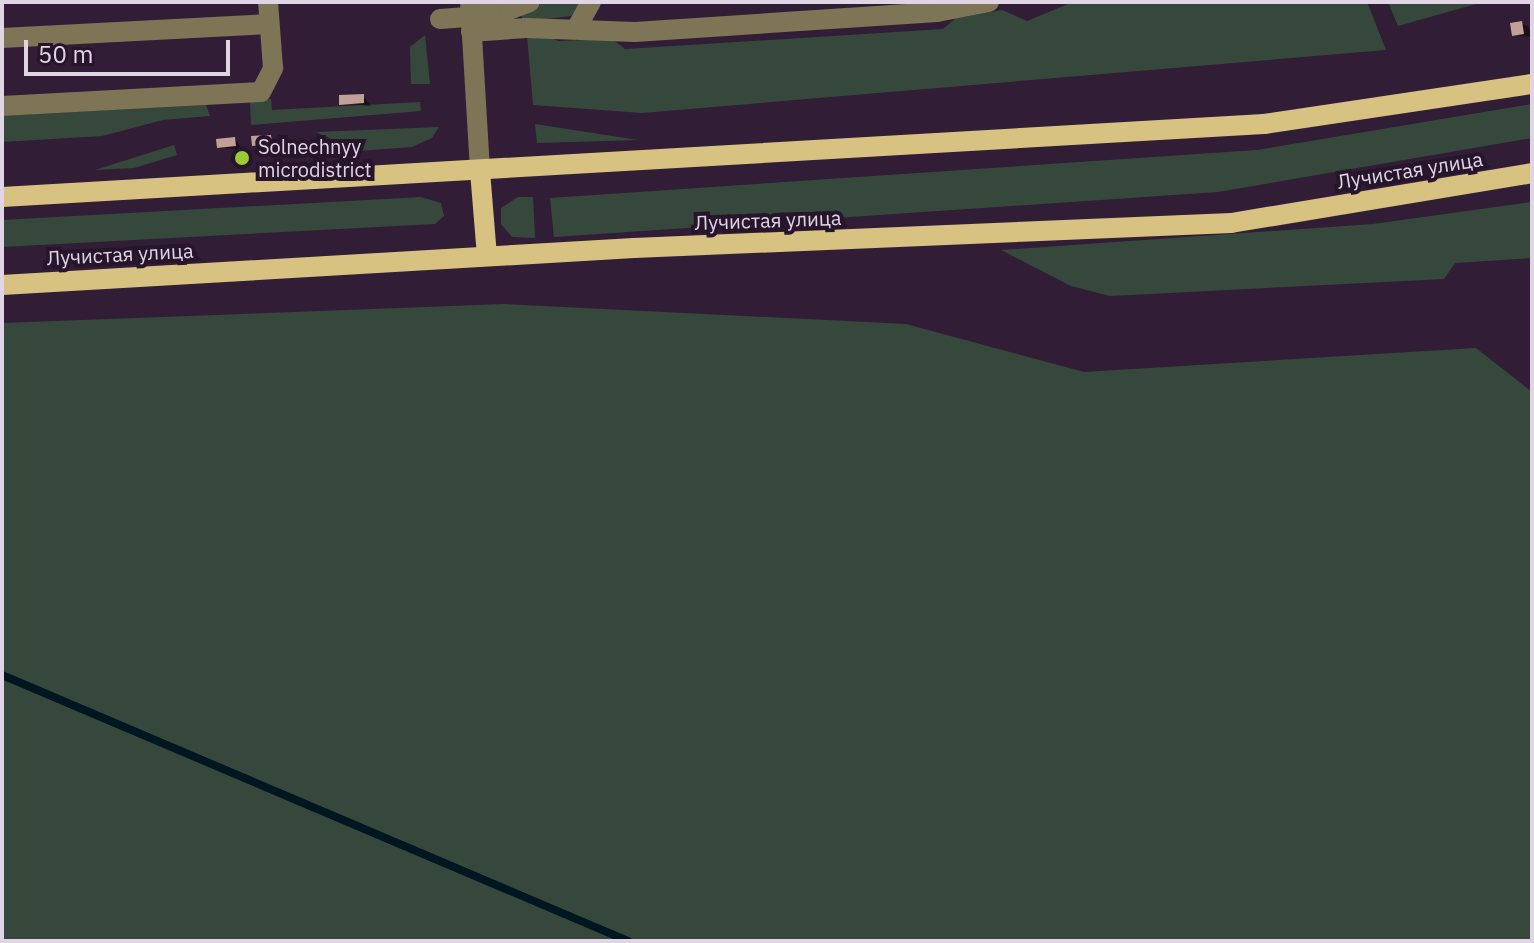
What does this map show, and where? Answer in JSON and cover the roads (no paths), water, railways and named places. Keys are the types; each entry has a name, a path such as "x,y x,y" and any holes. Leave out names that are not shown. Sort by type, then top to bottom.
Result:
{"main road":[{"path":"2,197 1264,124 1532,84"},
{"path":"480,171 487,256"},
{"name":"Лучистая улица","path":"2,285 487,256 1231,223 1532,173"}],"street":[{"path":"2,106 261,92 273,68 268,2"},
{"path":"440,19 509,10 530,2"},
{"path":"576,29 591,2"},
{"path":"471,16 576,29 635,32 989,2"},
{"path":"471,16 480,171"},
{"path":"2,38 269,24"}],"waterway":[{"path":"2,675 628,941"}],"place":[{"name":"Solnechnyy microdistrict","path":"242,158"}]}
